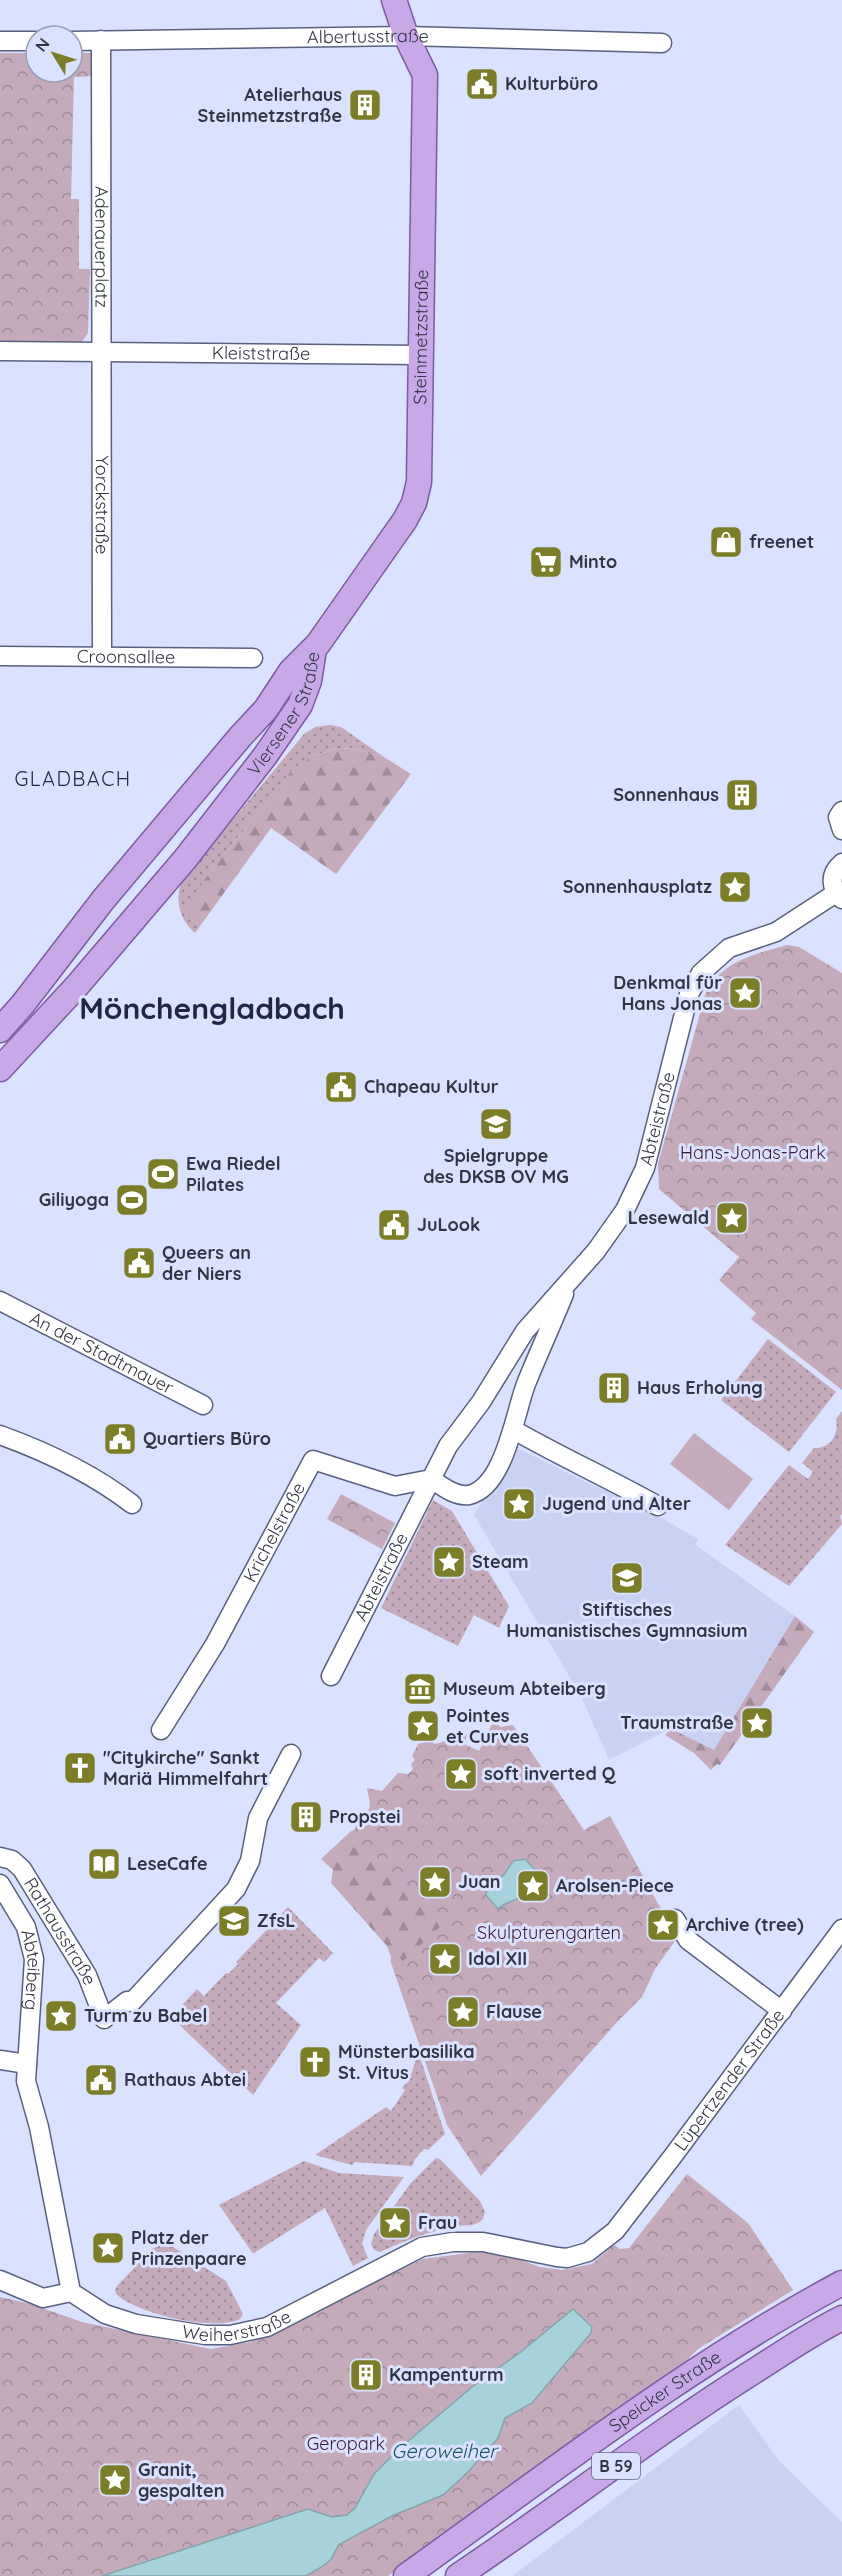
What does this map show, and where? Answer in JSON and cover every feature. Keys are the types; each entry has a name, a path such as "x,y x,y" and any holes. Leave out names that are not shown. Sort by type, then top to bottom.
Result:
{"main road":[{"name":"Steinmetzstraße","path":"314,649 382,555 414,503 419,482 425,75 406,36 394,0"},
{"name":"Viersener Straße","path":"0,1030 23,1004 102,900 266,709 291,671 314,649"},
{"name":"Viersener Straße","path":"0,1069 76,987 186,858 271,747 300,705 309,681 314,649"},
{"name":"Speicker Straße","path":"410,2575 668,2387 800,2305 842,2283"},
{"name":"Speicker Straße","path":"458,2576 522,2534 711,2399 820,2329 842,2318"}],"street":[{"name":"Albertusstraße","path":"84,41 406,36 662,44"},
{"name":"Adenauerplatz","path":"100,352 101,40"},
{"path":"0,41 24,41"},
{"path":"0,351 100,352"},
{"name":"Kleiststraße","path":"100,352 421,355"},
{"name":"Yorckstraße","path":"100,352 102,656"},
{"name":"Croonsallee","path":"0,656 253,658"},
{"path":"842,811 838,817 842,830"},
{"path":"839,896 832,879 834,871 842,863"},
{"name":"Abteistraße","path":"331,1676 448,1446 481,1402 525,1331 596,1251 625,1210 645,1168 689,994 701,973 729,948 776,932 839,896"},
{"name":"Abteistraße","path":"431,1479 455,1494 468,1495 480,1489 492,1476 514,1430 525,1386 568,1283"},
{"name":"An der Stadtmauer","path":"0,1300 203,1405"},
{"path":"514,1430 559,1456 658,1506"},
{"path":"0,1435 76,1467 109,1486 132,1504"},
{"name":"Krichelstraße","path":"161,1730 216,1644 313,1460 395,1486 431,1479"},
{"name":"Rathausstraße","path":"0,1857 12,1860 22,1869 87,1975 104,2019 126,2001 132,2002 236,1889 250,1861 258,1818 291,1754"},
{"name":"Abteiberg","path":"0,1884 26,1927 34,1959 27,2064"},
{"path":"675,1919 688,1940 782,2011"},
{"name":"Lüpertzender Straße","path":"615,2231 842,1929"},
{"path":"0,2060 27,2064 26,2081 39,2127 71,2292 43,2298 0,2280"},
{"name":"Weiherstraße","path":"71,2292 105,2314 136,2324 206,2335 230,2335 267,2327 422,2247 453,2242 483,2241 567,2258 588,2252 615,2231"}],"shaded area":[{"name":"Stiftisches Humanistisches Gymnasium","path":"515,1447 644,1508 698,1539 696,1545 795,1616 714,1751 670,1729 609,1760 581,1696 474,1515"},
{"path":"739,2405 779,2461 842,2522 842,2576 512,2576"}],"green space":[{"path":"0,53 24,53 24,84 74,84 71,199 79,199 79,269 90,269 88,333 81,343 0,344"},
{"path":"84,53 96,53 95,76 84,77"},
{"path":"330,725 341,727 384,757 349,748 332,750 312,756 292,770 208,875 190,919 200,926 195,933 182,916 180,909 179,895 182,881 304,734 315,727"},
{"path":"349,748 384,757 411,774 336,874 271,828 200,926 190,919 185,909 208,875 292,770 312,756"},
{"name":"Hans-Jonas-Park","path":"787,945 799,947 842,973 842,1390 751,1319 756,1313 719,1280 739,1257 659,1189 658,1164 706,992 713,981 731,965 752,955"},
{"path":"768,1339 836,1392 789,1452 721,1400"},
{"path":"842,1411 842,1514 840,1516 842,1524 789,1586 725,1545 789,1465 808,1479 813,1472 802,1463 814,1448 825,1446 832,1440 837,1425 836,1419"},
{"path":"694,1433 753,1479 729,1510 670,1464"},
{"path":"341,1494 395,1523 382,1549 327,1519"},
{"path":"433,1500 452,1511 509,1606 499,1628 474,1615 458,1646 381,1608"},
{"path":"795,1616 814,1632 720,1765 717,1764 711,1770 694,1753 665,1735 671,1729 714,1750"},
{"name":"Skulpturengarten","path":"493,1722 501,1727 513,1725 584,1830 610,1816 677,1938 655,1969 642,1997 617,2022 481,2176 447,2125 390,1960 396,1955 403,1961 441,1926 423,1906 419,1907 353,1834 360,1816 365,1817 369,1810 367,1788 382,1791 398,1773 408,1774 413,1769 411,1764 415,1760 412,1756 418,1744 430,1741 435,1744 468,1734 464,1744 479,1751"},
{"path":"357,1828 452,1918 397,1974 387,1946 331,1883 333,1870 321,1859"},
{"path":"288,1907 333,1953 324,1962 319,1958 276,2003 301,2025 253,2095 171,2017 197,1989 204,1996 226,1973 228,1974 238,1964 236,1962"},
{"path":"418,2051 445,2134 428,2150 424,2149 412,2166 355,2162 352,2165 315,2155 386,2107 391,2111 405,2090 402,2088 410,2079"},
{"path":"436,2158 440,2159 480,2201 485,2212 483,2219 474,2224 456,2226 408,2240 380,2252 374,2250 371,2244 374,2234 410,2184"},
{"path":"304,2161 339,2173 404,2177 366,2230 362,2244 368,2258 353,2266 325,2208 254,2253 219,2205"},
{"name":"Geropark","path":"687,2174 748,2223 793,2290 698,2349 678,2369 388,2576 0,2576 0,2297 31,2304 82,2322 211,2349 250,2342 423,2259 476,2252 503,2254 540,2267 562,2270 592,2264 614,2245 620,2249 629,2248"},
{"path":"162,2244 170,2245 226,2281 243,2314 240,2319 213,2323 176,2319 141,2308 116,2294 117,2286 152,2249"}],"water":[{"path":"525,1859 538,1873 524,1894 498,1909 486,1895 488,1883 504,1875 513,1861"},
{"name":"Geroweiher","path":"573,2309 592,2327 591,2333 532,2403 505,2418 498,2438 467,2473 443,2495 392,2516 340,2544 333,2557 318,2569 305,2576 102,2576 308,2509 332,2517 347,2515 355,2508 374,2474 400,2448 472,2387 522,2351"}],"place":[{"name":"Kulturbüro","path":"482,84"},
{"name":"Atelierhaus Steinmetzstraße","path":"365,105"},
{"name":"freenet","path":"726,542"},
{"name":"Minto","path":"546,562"},
{"name":"Sonnenhaus","path":"742,795"},
{"name":"Sonnenhausplatz","path":"735,887"},
{"name":"Denkmal für Hans Jonas","path":"745,993"},
{"name":"Chapeau Kultur","path":"341,1087"},
{"name":"Spielgruppe des DKSB OV MG","path":"496,1124"},
{"name":"Ewa Riedel Pilates","path":"163,1174"},
{"name":"Giliyoga","path":"132,1200"},
{"name":"Lesewald","path":"732,1218"},
{"name":"JuLook","path":"394,1225"},
{"name":"Queers an der Niers","path":"139,1263"},
{"name":"Haus Erholung","path":"614,1388"},
{"name":"Quartiers Büro","path":"120,1439"},
{"name":"Jugend und Alter","path":"519,1504"},
{"name":"Steam","path":"449,1562"},
{"name":"Stiftisches Humanistisches Gymnasium","path":"627,1578"},
{"name":"Museum Abteiberg","path":"420,1689"},
{"name":"Traumstraße","path":"757,1723"},
{"name":"Pointes et Curves","path":"423,1726"},
{"name":"\"Citykirche\" Sankt Mariä Himmelfahrt","path":"80,1768"},
{"name":"soft inverted Q","path":"461,1774"},
{"name":"Propstei","path":"306,1817"},
{"name":"LeseCafe","path":"104,1864"},
{"name":"Juan","path":"435,1882"},
{"name":"Arolsen-Piece","path":"533,1886"},
{"name":"ZfsL","path":"234,1921"},
{"name":"Archive (tree)","path":"663,1925"},
{"name":"Idol XII","path":"445,1959"},
{"name":"Flause","path":"463,2012"},
{"name":"Turm zu Babel","path":"61,2016"},
{"name":"Münsterbasilika St. Vitus","path":"315,2062"},
{"name":"Rathaus Abtei","path":"101,2080"},
{"name":"Frau","path":"395,2223"},
{"name":"Platz der Prinzenpaare","path":"108,2248"},
{"name":"Kampenturm","path":"366,2375"},
{"name":"Granit, gespalten","path":"115,2480"}],"district":[{"name":"GLADBACH","path":"73,779"},
{"name":"Mönchengladbach","path":"212,1009"}]}
